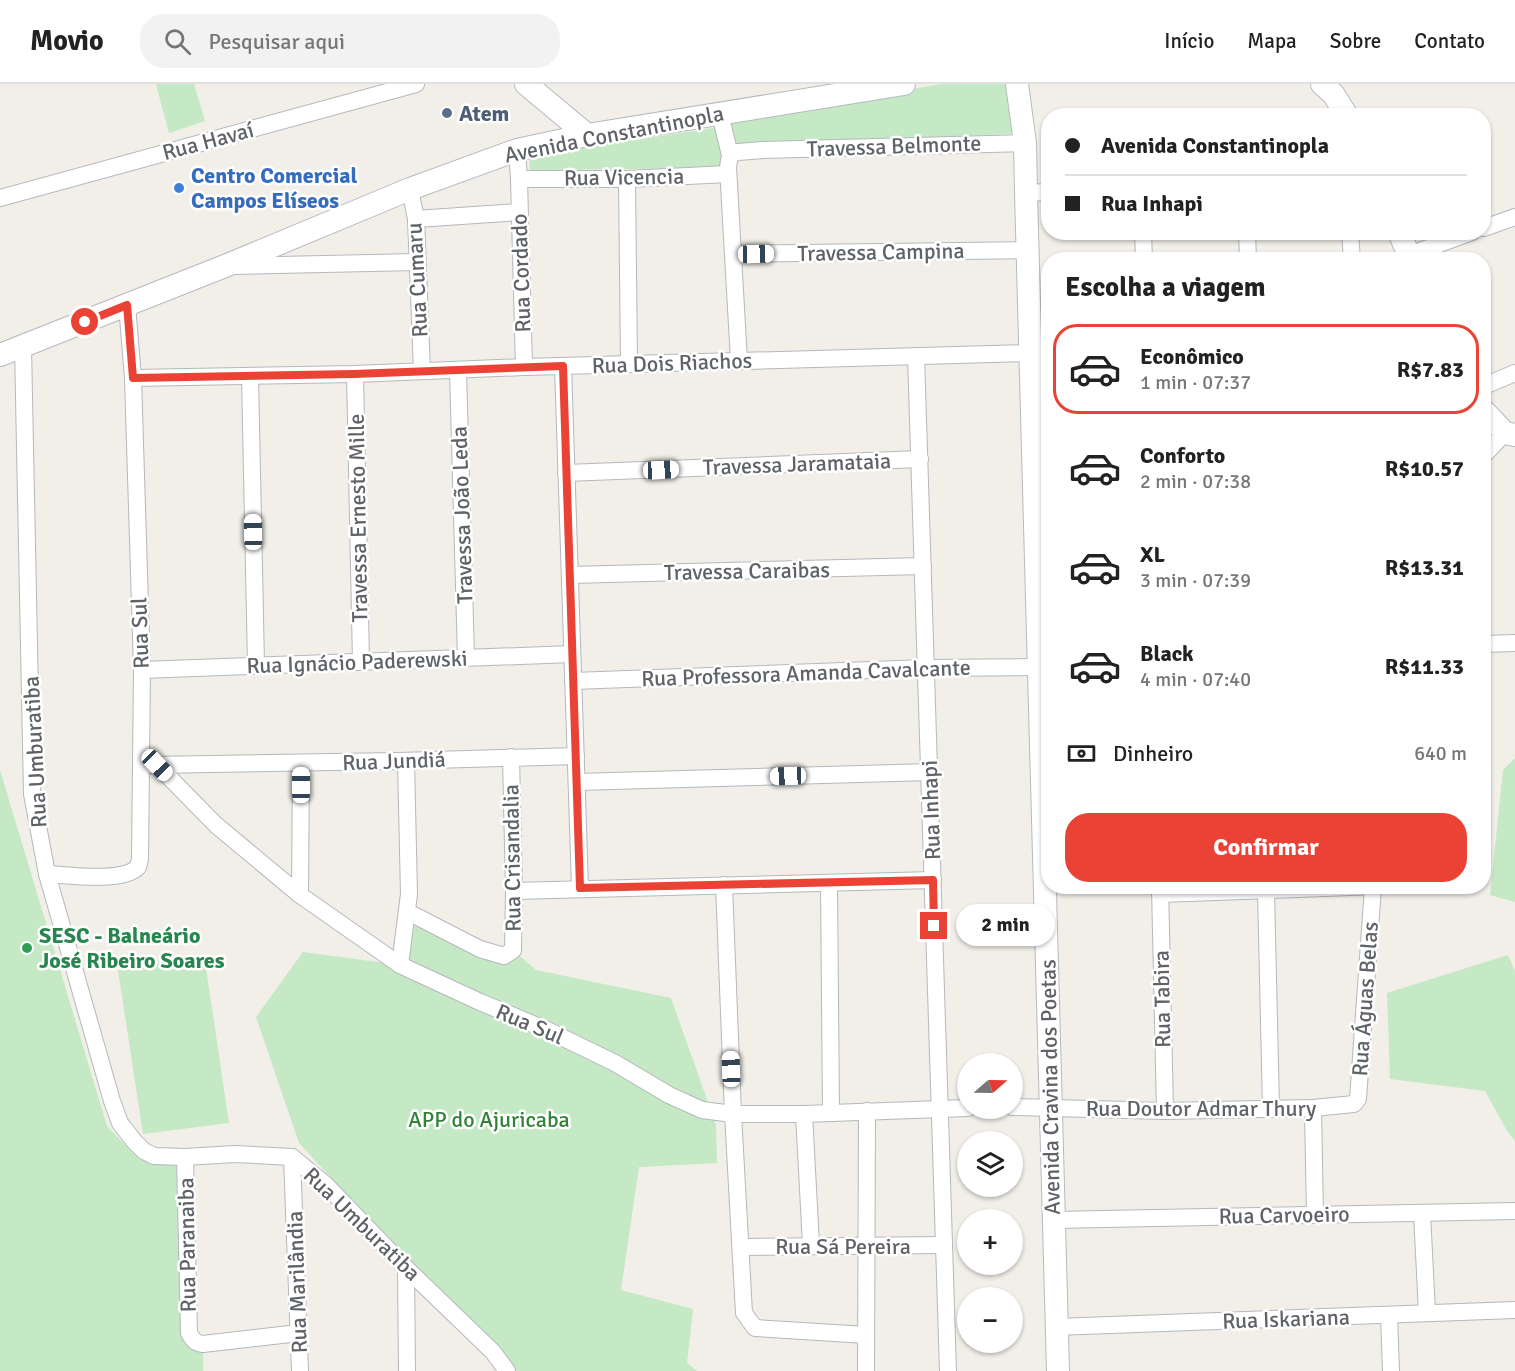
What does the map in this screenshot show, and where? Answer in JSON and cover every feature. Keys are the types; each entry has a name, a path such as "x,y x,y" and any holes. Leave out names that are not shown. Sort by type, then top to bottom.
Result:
{"street":[{"name":"Rua Havaí","path":"0,198 416,84"},
{"path":"526,84 587,135"},
{"name":"Avenida Constantinopla","path":"6,351 225,266 410,189 517,150 587,135 904,84"},
{"name":"Avenida Cravina dos Poetas","path":"1017,84 1025,142 1037,192 1028,250 1031,353 1041,477 1038,667 1041,694"},
{"path":"1322,84 1334,95 1342,108"},
{"path":"720,114 730,155 728,174 739,361"},
{"name":"Travessa Belmonte","path":"730,155 763,150 1025,142"},
{"name":"Rua Cordado","path":"517,150 524,367"},
{"name":"Rua Vicencia","path":"519,179 627,179 728,174"},
{"path":"627,179 629,364"},
{"name":"Rua Cumaru","path":"410,189 416,219 422,370"},
{"path":"416,219 519,212"},
{"path":"1491,226 1515,217"},
{"path":"1422,252 1452,240"},
{"name":"Travessa Campina","path":"733,254 1028,250"},
{"path":"225,266 417,262"},
{"name":"Rua Sul","path":"47,874 103,876 127,874 138,867 141,846 149,765 142,670 133,378 127,305"},
{"name":"Rua Umburatiba","path":"6,351 32,794 47,874 120,1123 144,1151 154,1156 235,1154 292,1157 326,1185 406,1268 493,1352 507,1371"},
{"name":"Rua Dois Riachos","path":"133,378 354,374 422,370 458,371 524,367 1031,353"},
{"name":"Rua Inhapi","path":"916,356 948,1371"},
{"path":"563,366 580,888"},
{"name":"Travessa João Leda","path":"458,371 466,658"},
{"path":"1491,383 1515,373"},
{"name":"Travessa Ernesto Mille","path":"354,374 360,662"},
{"path":"250,376 256,665"},
{"path":"1491,417 1510,434 1491,449"},
{"name":"Travessa Jaramataia","path":"566,473 920,459"},
{"name":"Travessa Caraibas","path":"570,575 923,566"},
{"path":"1491,644 1515,643"},
{"name":"Rua Ignácio Paderewski","path":"142,670 572,654"},
{"name":"Rua Professora Amanda Cavalcante","path":"573,681 926,668 1038,667"},
{"name":"Rua Jundiá","path":"149,765 576,756"},
{"name":"Rua Crisandalia","path":"408,912 480,949 504,956 513,950 511,757"},
{"path":"400,965 408,912 406,761"},
{"path":"300,895 301,763"},
{"name":"Rua Sul","path":"149,765 300,895 400,965 547,1030 615,1063 684,1103 702,1110 733,1114 804,1114 957,1108"},
{"path":"577,782 930,772"},
{"path":"514,891 933,880"},
{"path":"829,884 831,1113"},
{"path":"724,885 742,1304 748,1321 755,1328 866,1335"},
{"name":"Avenida Cravina dos Poetas","path":"1048,894 1053,1220 1058,1371"},
{"name":"Rua Tabira","path":"1160,894 1165,1111"},
{"path":"1266,894 1271,1108"},
{"name":"Rua Águas Belas","path":"1350,1106 1358,1099 1373,894"},
{"name":"Rua Doutor Admar Thury","path":"1052,1108 1165,1111 1350,1106"},
{"path":"1023,1107 1052,1108"},
{"path":"1313,1108 1315,1215"},
{"path":"866,1371 867,1112"},
{"path":"804,1114 811,1245"},
{"name":"Rua Paranaiba","path":"185,1157 189,1333 197,1343 203,1344 299,1333"},
{"name":"Rua Marilândia","path":"292,1157 300,1371"},
{"name":"Rua Carvoeiro","path":"1053,1220 1515,1211"},
{"path":"1422,1213 1427,1313"},
{"name":"Rua Sá Pereira","path":"741,1247 944,1245"},
{"path":"406,1268 407,1371"},
{"name":"Rua Iskariana","path":"1056,1328 1515,1310"},
{"path":"1389,1315 1391,1371"}],"green space":[{"path":"156,84 194,84 205,121 169,133"},
{"path":"942,84 1022,84 1022,133 731,148 732,168 530,170 529,156 726,126 726,119"},
{"path":"1515,758 1515,902 1490,895 1503,770"},
{"name":"SESC - Balneário José Ribeiro Soares","path":"0,770 107,1126 131,1151 152,1164 185,1165 189,1333 203,1344 203,1371 0,1371"},
{"name":"APP do Ajuricaba","path":"408,912 480,949 513,950 536,970 671,998 716,1125 717,1163 639,1167 621,1290 693,1309 687,1363 697,1371 518,1371 504,1366 299,1143 256,1017 303,952 400,965"},
{"path":"204,955 229,1123 143,1134 118,970"},
{"path":"1508,955 1515,971 1515,1141 1485,1091 1390,1079 1387,993"}],"place":[{"name":"Atem","path":"447,113"},
{"name":"Centro Comercial Campos Elíseos","path":"179,188"},
{"name":"SESC - Balneário José Ribeiro Soares","path":"27,948"}],"route":[{"path":"85,322 127,305 133,378 354,374 563,366 580,888 933,880 934,926"}]}
